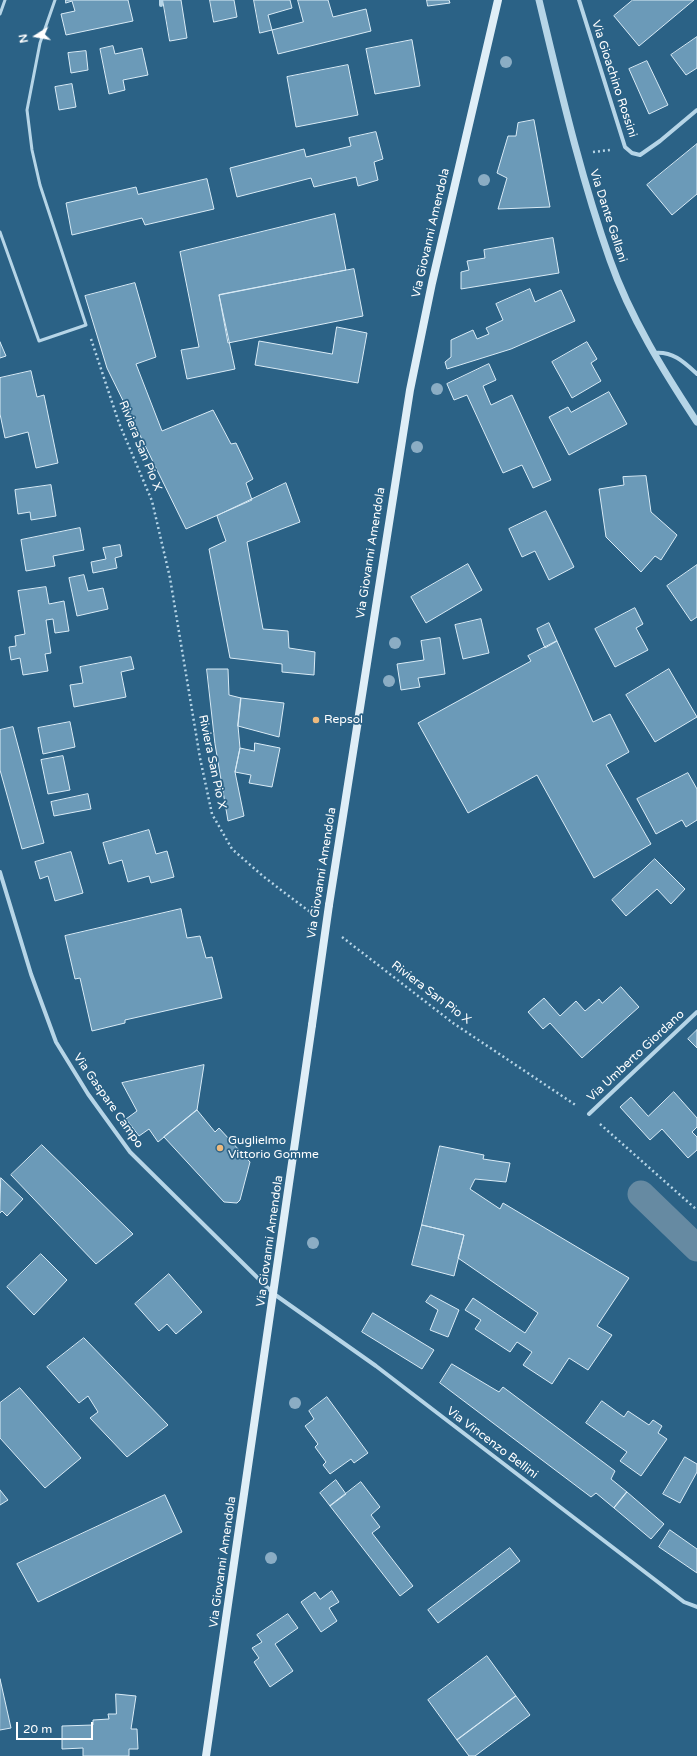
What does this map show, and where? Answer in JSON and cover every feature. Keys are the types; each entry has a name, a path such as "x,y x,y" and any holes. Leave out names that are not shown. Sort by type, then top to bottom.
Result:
{"main road":[{"name":"Via Giovanni Amendola","path":"206,1756 274,1294 329,905 410,390 434,275 498,0"}],"street":[{"path":"160,5 161,0"},
{"name":"Via Dante Gallani","path":"539,0 577,154 610,261 654,353 697,422"},
{"name":"Via Gioachino Rossini","path":"579,0 625,147 632,153 640,155 660,141 697,110"},
{"path":"654,353 666,352 685,363 697,374"},
{"name":"Via Gaspare Campo","path":"0,872 31,974 56,1042 88,1094 130,1152 274,1294"},
{"name":"Via Umberto Giordano","path":"589,1114 697,1012"},
{"name":"Via Vincenzo Bellini","path":"274,1294 376,1366 684,1602 697,1607"}],"lane":[{"path":"0,14 5,0"},
{"path":"0,232 39,341 86,325 40,185 32,150 27,110 40,43 55,0"}],"path":[{"path":"577,154 625,147"},
{"name":"Riviera San Pio X","path":"86,325 120,423 152,500 170,578 200,758 212,814 232,849 264,877 314,916"},
{"name":"Riviera San Pio X","path":"340,935 454,1023 589,1114 697,1210"}],"building":[{"path":"66,0 128,0 133,21 66,35 61,14 75,11 72,1 66,3"},
{"path":"163,0 181,0 187,38 170,41"},
{"path":"210,0 234,0 237,17 214,22"},
{"path":"254,0 290,0 292,8 268,15 272,30 260,33"},
{"path":"298,0 328,0 333,17 366,9 371,31 278,54 272,30 303,22"},
{"path":"427,0 449,0 450,3 428,6"},
{"path":"633,0 694,0 639,46 614,16"},
{"path":"697,37 697,68 686,75 671,55"},
{"path":"412,40 420,86 375,94 366,49"},
{"path":"113,46 115,54 142,48 148,75 123,80 125,90 109,94 100,49"},
{"path":"86,51 88,70 71,73 68,53"},
{"path":"647,61 668,105 649,114 629,69"},
{"path":"348,65 358,115 296,127 287,77"},
{"path":"72,84 76,107 59,110 55,87"},
{"path":"534,120 550,207 498,209 507,178 497,173 508,136 516,136 518,123"},
{"path":"376,132 383,159 374,162 378,180 358,186 356,177 314,187 311,178 237,197 230,168 304,149 306,157 351,146 349,138"},
{"path":"697,144 697,194 672,215 647,185"},
{"path":"207,179 214,209 145,225 142,218 72,235 66,203 136,187 138,194"},
{"path":"335,214 346,270 219,295 235,369 187,379 181,350 199,347 180,252"},
{"path":"553,238 559,273 461,289 461,272 469,270 467,261 485,258 484,250"},
{"path":"354,269 363,316 228,343 219,295"},
{"path":"135,283 156,357 136,364 162,431 213,410 231,444 236,443 253,479 246,483 252,500 186,529 107,368 85,296"},
{"path":"530,289 535,302 561,290 575,321 511,349 447,369 445,362 451,357 451,340 473,330 477,339 489,334 486,328 503,320 496,304"},
{"path":"337,327 367,333 358,383 255,365 259,341 332,354"},
{"path":"0,342 6,356 0,358"},
{"path":"587,342 597,359 591,363 601,381 572,398 552,362"},
{"path":"489,364 496,380 483,386 491,405 512,395 551,480 533,488 522,465 503,473 467,395 454,400 447,384"},
{"path":"31,371 37,397 44,395 58,463 36,468 28,432 5,438 0,414 0,378"},
{"path":"609,392 627,424 569,455 549,417 568,407 571,412"},
{"path":"646,476 651,512 677,535 661,560 655,556 641,572 606,537 599,489 624,485 623,477"},
{"path":"286,483 300,522 247,542 263,629 288,631 289,648 315,652 314,675 282,672 282,664 230,658 209,549 226,541 217,516"},
{"path":"51,485 56,516 31,520 30,512 18,514 15,490"},
{"path":"546,511 574,567 549,580 535,551 522,557 509,529"},
{"path":"80,528 84,550 53,556 55,566 26,571 21,540"},
{"path":"120,545 122,556 115,558 117,568 93,573 91,562 106,559 103,548"},
{"path":"468,564 482,590 426,623 411,597"},
{"path":"697,565 697,617 691,621 667,586"},
{"path":"84,575 88,591 103,588 108,609 77,616 69,578"},
{"path":"46,587 49,604 64,601 69,631 55,633 53,619 46,620 51,653 45,654 48,671 23,675 20,658 11,660 9,647 16,646 15,636 25,634 18,591"},
{"path":"635,608 643,624 636,628 648,650 615,667 595,629"},
{"path":"481,619 489,653 463,659 455,625"},
{"path":"549,623 557,641 545,648 537,629"},
{"path":"440,638 445,674 418,678 420,687 401,690 397,664 424,660 421,641"},
{"path":"557,641 593,722 610,714 629,752 606,765 651,844 594,878 537,775 468,813 418,723 531,661 528,656"},
{"path":"131,657 134,669 121,672 126,697 74,707 70,685 83,683 80,667"},
{"path":"207,669 228,669 229,695 241,698 238,726 240,748 235,772 244,816 228,821 215,744"},
{"path":"669,669 697,717 655,742 626,695"},
{"path":"241,698 284,703 279,737 238,726"},
{"path":"70,722 75,747 43,754 38,728"},
{"path":"13,727 44,843 22,849 0,770 0,730"},
{"path":"255,743 280,748 272,787 249,783 251,775 235,772 240,748 254,751"},
{"path":"63,756 70,790 48,794 41,760"},
{"path":"688,773 697,789 697,820 686,827 682,820 656,834 637,799"},
{"path":"88,794 91,809 54,816 51,802"},
{"path":"149,830 156,854 167,851 174,877 151,883 149,876 128,882 122,860 109,864 103,843"},
{"path":"71,852 83,893 55,901 48,876 40,879 35,862"},
{"path":"655,859 685,889 671,904 657,889 626,916 612,900"},
{"path":"181,909 187,938 200,936 206,958 212,957 222,998 125,1020 125,1023 92,1031 80,978 75,979 65,936"},
{"path":"621,987 639,1007 582,1058 550,1023 543,1029 528,1012 544,998 560,1016 576,1001 585,1011 599,999 602,1003"},
{"path":"697,1030 697,1048 688,1039"},
{"path":"204,1065 197,1110 158,1142 149,1129 139,1136 126,1119 137,1111 122,1083"},
{"path":"674,1092 697,1118 697,1127 692,1132 697,1137 697,1150 688,1158 662,1129 650,1140 620,1107 631,1097 648,1116"},
{"path":"197,1110 215,1132 219,1128 250,1162 240,1200 237,1203 224,1202 164,1137"},
{"path":"42,1145 133,1234 96,1264 11,1175"},
{"path":"440,1146 484,1155 483,1159 510,1163 506,1182 475,1179 470,1189 500,1209 503,1203 629,1278 597,1326 612,1335 588,1370 569,1358 552,1384 523,1365 532,1352 517,1342 510,1352 475,1329 481,1320 465,1310 473,1298 525,1333 538,1313 458,1258 464,1235 422,1225"},
{"path":"1,1178 23,1199 7,1216 2,1211 0,1213"},
{"path":"422,1225 464,1235 454,1276 412,1265"},
{"path":"41,1254 67,1280 34,1315 7,1287"},
{"path":"169,1274 202,1312 176,1334 167,1324 159,1331 135,1304"},
{"path":"431,1295 459,1310 448,1337 430,1330 438,1310 426,1302"},
{"path":"373,1313 434,1350 422,1369 362,1332"},
{"path":"84,1338 168,1425 127,1457 90,1418 98,1412 88,1396 79,1403 47,1367"},
{"path":"452,1364 499,1392 503,1387 615,1471 611,1479 627,1492 614,1508 596,1493 591,1497 440,1383"},
{"path":"20,1388 81,1458 45,1488 0,1438 0,1403"},
{"path":"327,1397 368,1453 354,1463 351,1459 330,1474 323,1465 326,1462 315,1447 318,1444 305,1426 314,1419 309,1411"},
{"path":"602,1401 624,1417 628,1411 649,1425 653,1420 662,1426 658,1433 667,1439 641,1476 620,1461 627,1452 586,1423"},
{"path":"685,1457 697,1464 697,1472 680,1503 663,1494"},
{"path":"336,1480 346,1494 330,1506 320,1493"},
{"path":"361,1482 380,1507 371,1515 380,1527 372,1533 413,1586 400,1596 330,1506"},
{"path":"0,1490 8,1500 0,1505"},
{"path":"627,1492 664,1524 651,1539 614,1508"},
{"path":"165,1495 182,1532 38,1602 17,1564"},
{"path":"670,1530 697,1549 697,1573 659,1547"},
{"path":"510,1548 520,1561 438,1623 428,1610"},
{"path":"332,1591 339,1602 329,1608 337,1621 321,1632 301,1602 315,1592 320,1599"},
{"path":"288,1614 298,1628 275,1644 293,1671 270,1687 254,1662 259,1658 252,1648 262,1642 257,1635"},
{"path":"487,1656 516,1696 457,1740 428,1700"},
{"path":"0,1679 11,1728 0,1730"},
{"path":"116,1694 136,1696 131,1729 137,1729 138,1749 129,1749 129,1756 83,1756 83,1748 62,1749 62,1726 93,1725 93,1720 109,1719 108,1714 116,1714"},
{"path":"516,1696 530,1715 475,1756 469,1756 457,1740"}],"waterway":[{"path":"641,1194 697,1248"}],"place":[{"name":"Repsol","path":"316,720"},
{"name":"Guglielmo Vittorio Gomme","path":"220,1148"}]}
